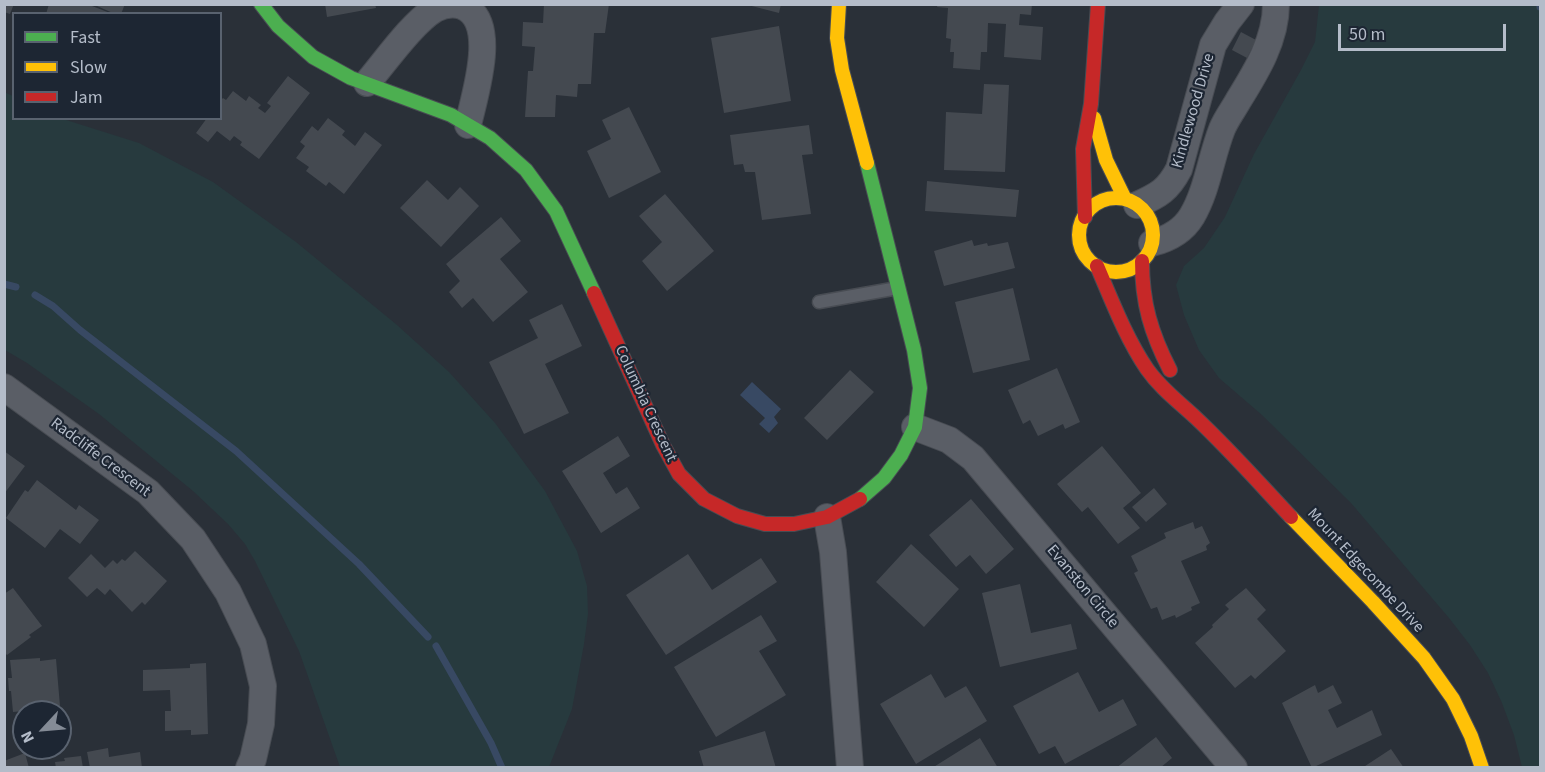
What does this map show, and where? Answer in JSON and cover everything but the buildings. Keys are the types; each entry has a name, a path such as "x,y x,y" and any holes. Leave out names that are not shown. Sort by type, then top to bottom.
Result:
{"street":[{"name":"Columbia Crescent","path":"261,4 278,26 313,57 351,78 451,115 490,138 526,170 556,211 678,474 704,499 738,516 765,524 794,524 827,517 860,499 884,478 902,455 915,427 920,388 914,350 842,70 837,38 839,4"},
{"path":"1085,217 1083,149 1091,104 1098,4"},
{"name":"Kindlewood Drive","path":"1131,202 1156,197 1172,183 1179,169 1213,45 1241,4"},
{"name":"Kindlewood Drive","path":"1147,252 1183,227 1192,216 1202,194 1223,126 1257,69 1270,41 1276,4"},
{"path":"366,83 420,22 435,9 447,5 459,5 470,10 482,33 482,54 468,125"},
{"path":"1091,104 1097,135 1105,157 1131,202 1146,213 1153,235 1147,252 1128,270 1108,271 1089,259 1081,246 1080,231 1085,217 1093,206 1112,198 1131,202"},
{"name":"Mount Edgecombe Drive","path":"1147,252 1142,287 1151,328 1195,417"},
{"name":"Mount Edgecombe Drive","path":"1097,266 1113,304 1141,358 1161,386 1195,417 1424,658 1453,699 1471,736 1482,768"},
{"name":"Radcliffe Crescent","path":"4,387 148,492 194,539 228,592 253,644 263,686 261,724 254,759 249,768"},
{"name":"Evanston Circle","path":"915,427 949,440 973,458 1234,768"},
{"path":"827,517 833,552 850,768"}],"lane":[{"path":"819,302 899,288"}],"green space":[{"path":"1319,5 1540,5 1540,767 1522,767 1514,735 1488,673 1449,618 1351,503 1262,415 1219,378 1199,350 1184,315 1176,285 1184,266 1204,248 1225,217 1254,154 1315,42"},
{"path":"4,92 12,96 12,120 66,120 139,143 213,182 296,242 397,325 449,372 495,423 545,491 577,551 587,586 588,614 572,709 549,767 340,767 299,651 245,544 228,524 193,491 99,414 5,350"}],"water":[{"path":"752,382 781,409 774,417 778,423 769,433 759,424 765,418 740,395"}],"waterway":[{"path":"4,284 16,287"},
{"path":"35,295 53,306 80,330 236,451 359,564 428,637"},
{"path":"436,646 491,743 502,768"}],"traffic: fast":[{"path":"261,4 278,26 313,57 351,78 451,115 490,138 526,170 556,211 594,293"},
{"path":"860,499 884,478 901,455 915,427 920,388 914,350 867,163"}],"traffic: slow":[{"path":"839,4 837,38 842,70 867,163"},
{"path":"1094,118 1106,160 1125,199"},
{"path":"1116,198 1130,201 1142,209 1150,221 1153,235 1150,249 1142,261 1130,269 1116,272 1102,269 1090,261 1082,249 1079,235 1082,221 1090,209 1102,201 1116,198"},
{"path":"1291,517 1424,658 1453,699 1471,736 1482,768"}],"traffic: jam":[{"path":"1085,217 1083,149 1091,104 1098,4"},
{"path":"1142,261 1142,276 1149,317 1170,370"},
{"path":"1097,266 1126,332 1152,376 1220,442 1291,517"},
{"path":"594,293 663,445 679,474 704,499 737,516 765,524 794,524 827,517 860,499"}]}
